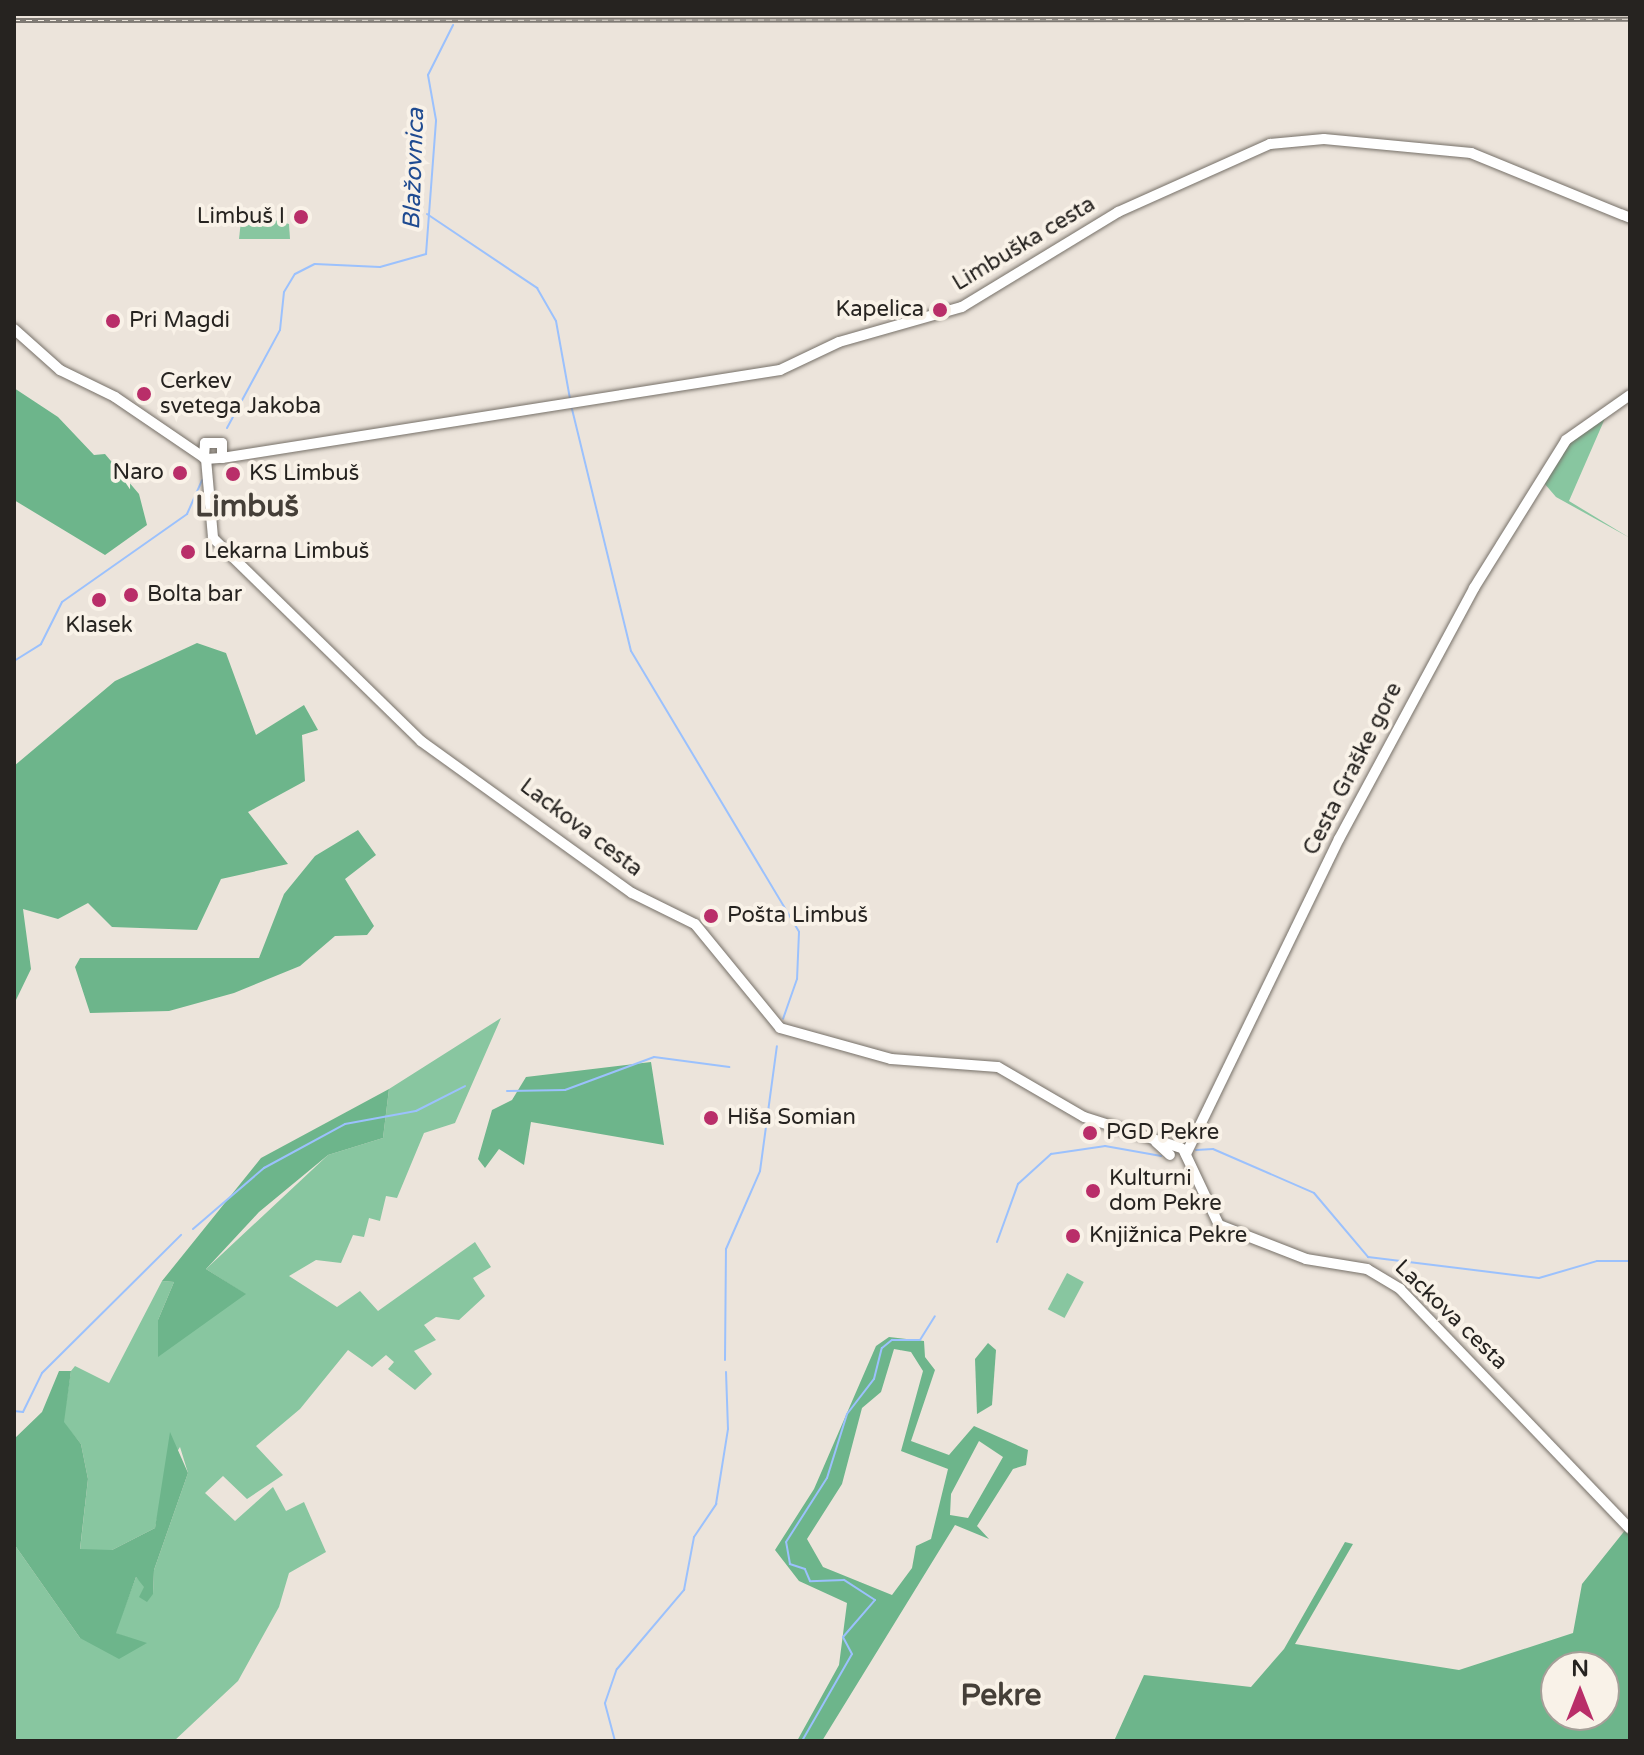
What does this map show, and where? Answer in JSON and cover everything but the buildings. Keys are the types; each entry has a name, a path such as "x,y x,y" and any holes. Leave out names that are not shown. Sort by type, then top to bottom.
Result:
{"street":[{"name":"Limbuška cesta","path":"222,455 332,444 765,374 839,342 948,313 1131,204 1270,144 1324,139 1471,153 1630,218"},
{"path":"14,329 60,370 166,431 205,458 222,455"},
{"name":"Cesta Graške gore","path":"1180,1154 1198,1137 1404,711 1546,467 1586,421 1630,395"},
{"path":"166,431 205,443 222,455"},
{"path":"205,443 211,493"},
{"path":"211,493 222,455"},
{"name":"Lackova cesta","path":"211,493 213,538 306,621 403,725 632,893 695,924 780,1028 891,1059 998,1067 1077,1115 1136,1134 1180,1154 1212,1217 1229,1231 1306,1259 1367,1269 1400,1289 1630,1529"}],"green space":[{"path":"242,211 289,224 290,239 239,239"},
{"path":"14,388 58,417 94,455 105,454 139,494 147,525 105,555 14,500"},
{"path":"1630,399 1606,416 1569,501 1630,538 1556,497 1544,483 1574,437"},
{"path":"197,643 226,653 256,735 304,705 318,730 302,735 305,781 248,812 288,864 221,879 197,930 112,927 88,903 58,919 23,909 31,969 16,1000 14,766 115,681"},
{"path":"358,830 376,855 345,879 374,926 367,935 335,936 300,966 234,993 169,1011 90,1013 75,967 80,958 259,958 284,894 315,856"},
{"path":"501,1018 455,1123 424,1133 397,1198 386,1196 380,1221 369,1218 364,1237 353,1235 341,1263 316,1260 289,1276 337,1307 360,1291 378,1311 475,1242 491,1267 473,1278 485,1296 459,1320 436,1317 424,1325 436,1340 414,1351 432,1374 415,1390 388,1369 394,1362 386,1355 372,1367 348,1350 300,1409 256,1446 283,1475 247,1499 223,1476 205,1493 235,1521 273,1487 286,1511 304,1502 326,1552 289,1573 279,1607 238,1681 174,1741 14,1741 14,1544 80,1638 146,1644 115,1633 136,1577 153,1594 154,1570 188,1473 180,1447 168,1466 155,1528 112,1550 80,1550 88,1479 81,1444 63,1422 71,1371 75,1366 109,1383 162,1281 174,1282 158,1320 245,1294 206,1269 328,1155 383,1138 389,1089"},
{"path":"651,1062 664,1145 531,1122 524,1165 499,1149 485,1168 478,1159 492,1110 512,1100 526,1077"},
{"path":"389,1089 383,1138 328,1155 259,1212 206,1269 246,1294 158,1357 158,1320 174,1282 162,1281 261,1158"},
{"path":"1067,1273 1084,1282 1065,1318 1048,1309"},
{"path":"889,1337 924,1341 925,1357 935,1370 911,1441 949,1455 974,1426 1028,1450 1026,1465 1013,1469 977,1526 989,1539 955,1525 822,1741 797,1741 839,1665 847,1603 799,1581 775,1550 814,1489 876,1346","holes":["894,1349 911,1352 923,1371 901,1451 948,1469 931,1539 916,1546 912,1568 892,1595 823,1567 807,1539 842,1484 862,1408 881,1392","979,1441 1003,1457 968,1518 950,1515 951,1494"]},
{"path":"988,1343 996,1350 992,1405 977,1414 975,1359"},
{"path":"59,1371 71,1371 64,1422 81,1444 88,1479 80,1549 112,1550 155,1528 170,1432 188,1473 154,1570 153,1594 147,1602 139,1597 144,1587 136,1577 116,1633 147,1643 119,1659 80,1638 14,1544 14,1439 42,1412"},
{"path":"1630,1524 1629,1741 1114,1741 1144,1675 1251,1687 1284,1649 1345,1542 1353,1544 1295,1644 1459,1670 1573,1633 1582,1584"}],"waterway":[{"name":"Blažovnica","path":"227,428 280,330 284,292 295,274 315,264 380,267 426,254 436,120 428,75 453,25"},
{"path":"427,214 537,288 556,321 570,399"},
{"path":"572,409 631,651 799,932 797,979 783,1019"},
{"name":"Blažovnica","path":"14,661 41,644 62,602 187,514 202,480"},
{"path":"725,1360 726,1249 760,1171 777,1046"},
{"path":"507,1091 565,1090 654,1057 729,1067"},
{"path":"193,1229 264,1168 345,1124 416,1111 465,1086"},
{"path":"997,1242 1018,1184 1051,1154 1105,1146 1161,1156"},
{"path":"1196,1150 1213,1149 1314,1193 1368,1257 1539,1278 1597,1261 1630,1261"},
{"path":"14,1411 23,1412 42,1373 181,1235"},
{"path":"802,1741 852,1654 843,1637 875,1600 844,1580 810,1581 805,1569 790,1564 786,1542 827,1478 847,1414 874,1379 882,1348 892,1340 920,1340 935,1316"},
{"path":"615,1741 605,1703 617,1669 684,1590 694,1537 716,1504 728,1429 726,1372"}],"railway":[{"path":"14,20 1630,19"}],"place":[{"name":"Limbuš I","path":"301,217"},
{"name":"Kapelica","path":"940,310"},
{"name":"Pri Magdi","path":"113,321"},
{"name":"Cerkev svetega Jakoba","path":"144,394"},
{"name":"Naro","path":"180,473"},
{"name":"KS Limbuš","path":"233,474"},
{"name":"Lekarna Limbuš","path":"188,552"},
{"name":"Bolta bar","path":"131,595"},
{"name":"Klasek","path":"99,600"},
{"name":"Pošta Limbuš","path":"711,916"},
{"name":"Hiša Somian","path":"711,1118"},
{"name":"PGD Pekre","path":"1090,1133"},
{"name":"Kulturni dom Pekre","path":"1093,1191"},
{"name":"Knjižnica Pekre","path":"1073,1236"}],"district":[{"name":"Limbuš","path":"247,507"},
{"name":"Pekre","path":"1001,1696"}]}
